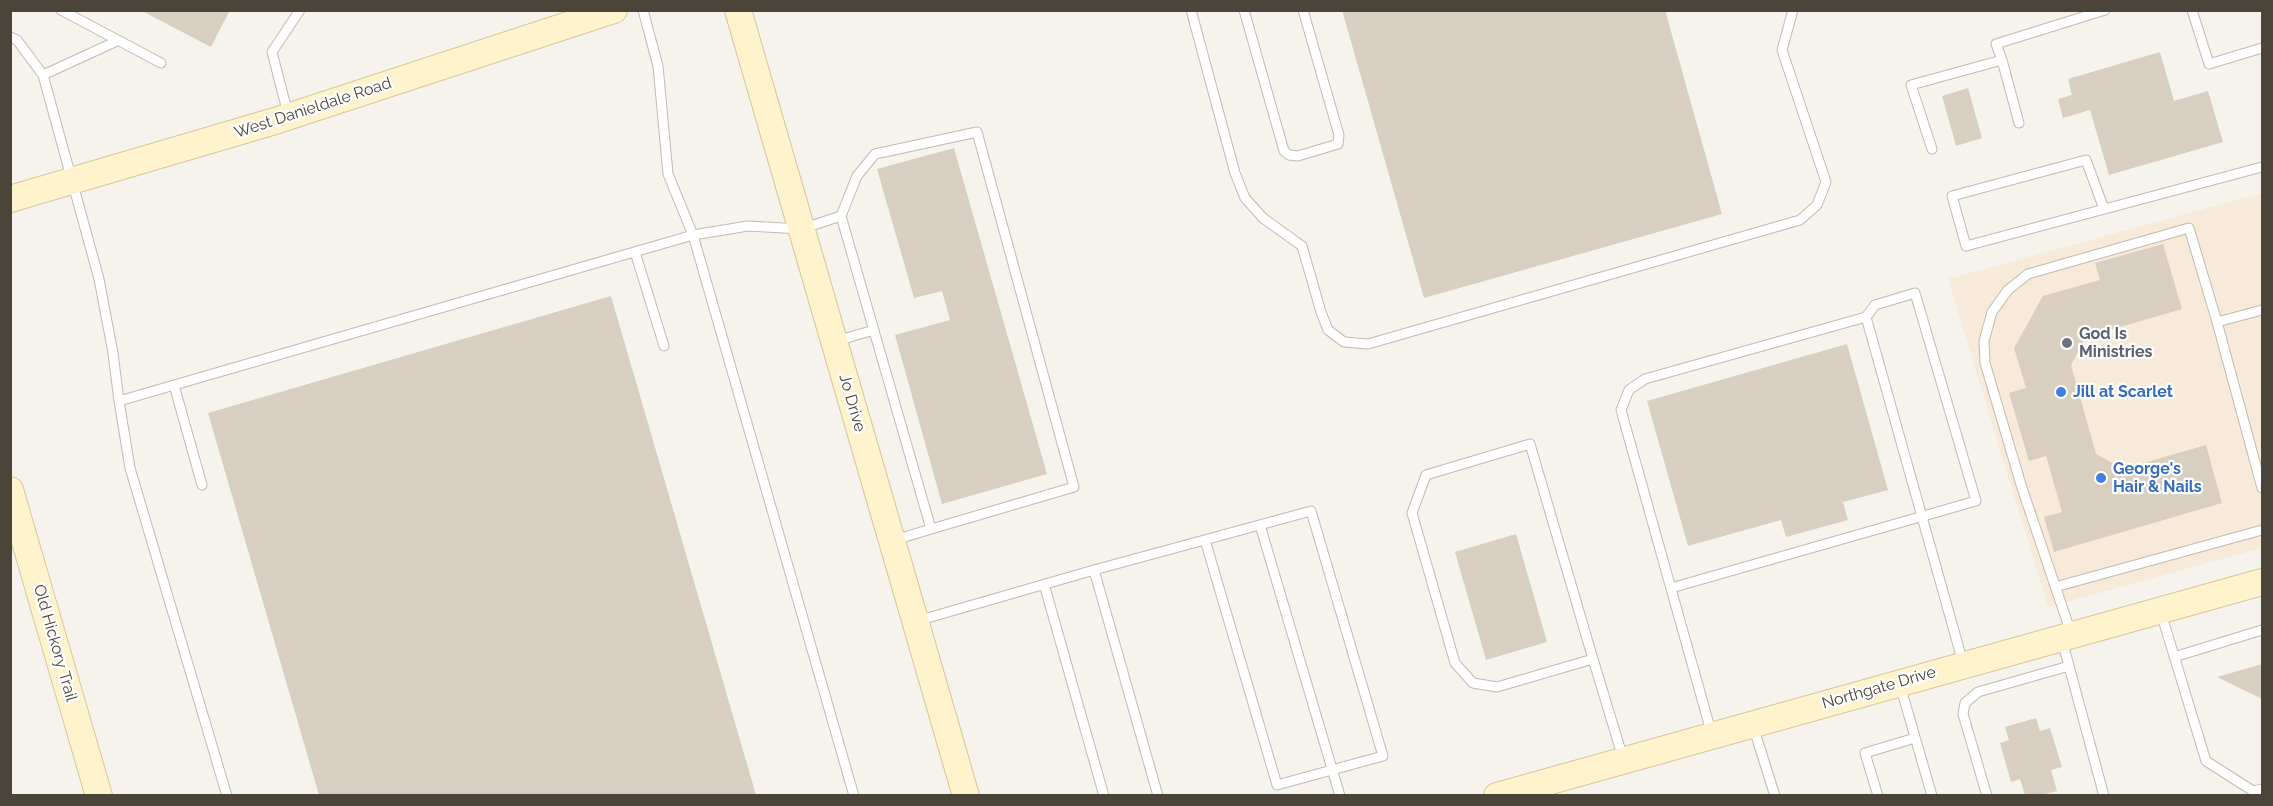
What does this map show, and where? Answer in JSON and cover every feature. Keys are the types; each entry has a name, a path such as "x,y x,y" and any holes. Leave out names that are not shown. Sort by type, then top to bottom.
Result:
{"street":[{"name":"West Danieldale Road","path":"10,199 289,117 614,10"},
{"name":"Jo Drive","path":"738,10 966,795"},
{"name":"Old Hickory Trail","path":"10,490 99,795"},
{"name":"Northgate Drive","path":"1497,795 2160,610 2261,586"}],"lane":[{"path":"61,10 161,63"},
{"path":"289,117 272,52 300,10"},
{"path":"643,10 658,66 668,174 693,235 854,795"},
{"path":"1191,10 1235,174 1245,198 1263,218 1302,246 1328,330 1344,342 1368,344 1800,220 1817,205 1826,182 1782,50 1793,10"},
{"path":"1244,10 1280,141 1284,151 1289,155 1298,156 1338,144 1339,135 1303,10"},
{"path":"2019,123 1996,44 2105,10"},
{"path":"2192,10 2209,64 2262,48"},
{"path":"10,37 17,40 43,75 99,279 113,353 130,468 227,795"},
{"path":"43,75 117,41"},
{"path":"1932,149 1911,85 2002,60"},
{"path":"891,540 931,529 1074,487 977,132 875,154 858,176 841,216 931,529"},
{"path":"2104,209 2086,160 1952,196 1966,246 2262,167"},
{"path":"119,401 693,235 748,226 801,229 841,216"},
{"path":"2104,795 2069,666 2066,636 2055,587 2022,488 1985,363 1983,353 1987,325 1999,300 2017,281 2028,274 2189,228 2262,488"},
{"path":"635,252 664,346"},
{"path":"1671,588 1976,501 1915,293 1875,305 1866,317 1645,379 1629,390 1621,410 1712,735"},
{"path":"2217,322 2262,310"},
{"path":"1866,317 1964,665"},
{"path":"834,341 874,330"},
{"path":"174,385 202,485"},
{"path":"1593,659 1497,687 1473,683 1455,663 1412,513 1426,475 1530,444 1623,760"},
{"path":"915,621 1094,570 1311,511 1383,756 1277,785 1205,540"},
{"path":"1260,525 1340,795"},
{"path":"2055,587 2262,530"},
{"path":"1094,570 1158,795"},
{"path":"1044,584 1104,795"},
{"path":"2160,610 2206,761 2253,792 2262,789"},
{"path":"2174,657 2262,630"},
{"path":"1988,795 1963,714 1965,703 1978,692 2069,666"},
{"path":"1899,683 1932,795"},
{"path":"1753,723 1774,795"},
{"path":"1878,795 1865,753 1915,738"}],"shaded area":[{"path":"2262,193 2262,548 2048,607 1948,279"}],"building":[{"path":"140,10 230,10 211,47"},
{"path":"1342,10 1665,10 1722,214 1424,298"},
{"path":"2160,52 2174,101 2208,91 2223,142 2109,175 2090,110 2063,118 2058,99 2072,95 2068,79"},
{"path":"1968,88 1982,138 1956,146 1942,96"},
{"path":"954,148 1047,474 942,504 895,335 950,320 942,291 914,298 877,169"},
{"path":"2163,244 2182,309 2086,337 2071,365 2096,454 2123,469 2206,445 2222,503 2054,552 2044,517 2062,512 2046,456 2029,461 2009,393 2026,388 2014,348 2043,296 2100,280 2095,263"},
{"path":"611,296 756,795 319,795 208,413"},
{"path":"1847,344 1888,490 1843,502 1848,520 1786,537 1781,520 1688,546 1647,401"},
{"path":"1516,534 1547,642 1486,660 1455,552"},
{"path":"2262,664 2262,699 2217,677"},
{"path":"2036,718 2040,731 2050,728 2062,767 2051,770 2057,791 2041,795 2025,795 2020,779 2011,782 2000,743 2009,740 2005,727"}],"place":[{"name":"God Is Ministries","path":"2067,343"},
{"name":"Jill at Scarlet","path":"2061,392"},
{"name":"George's Hair & Nails","path":"2101,478"}]}
